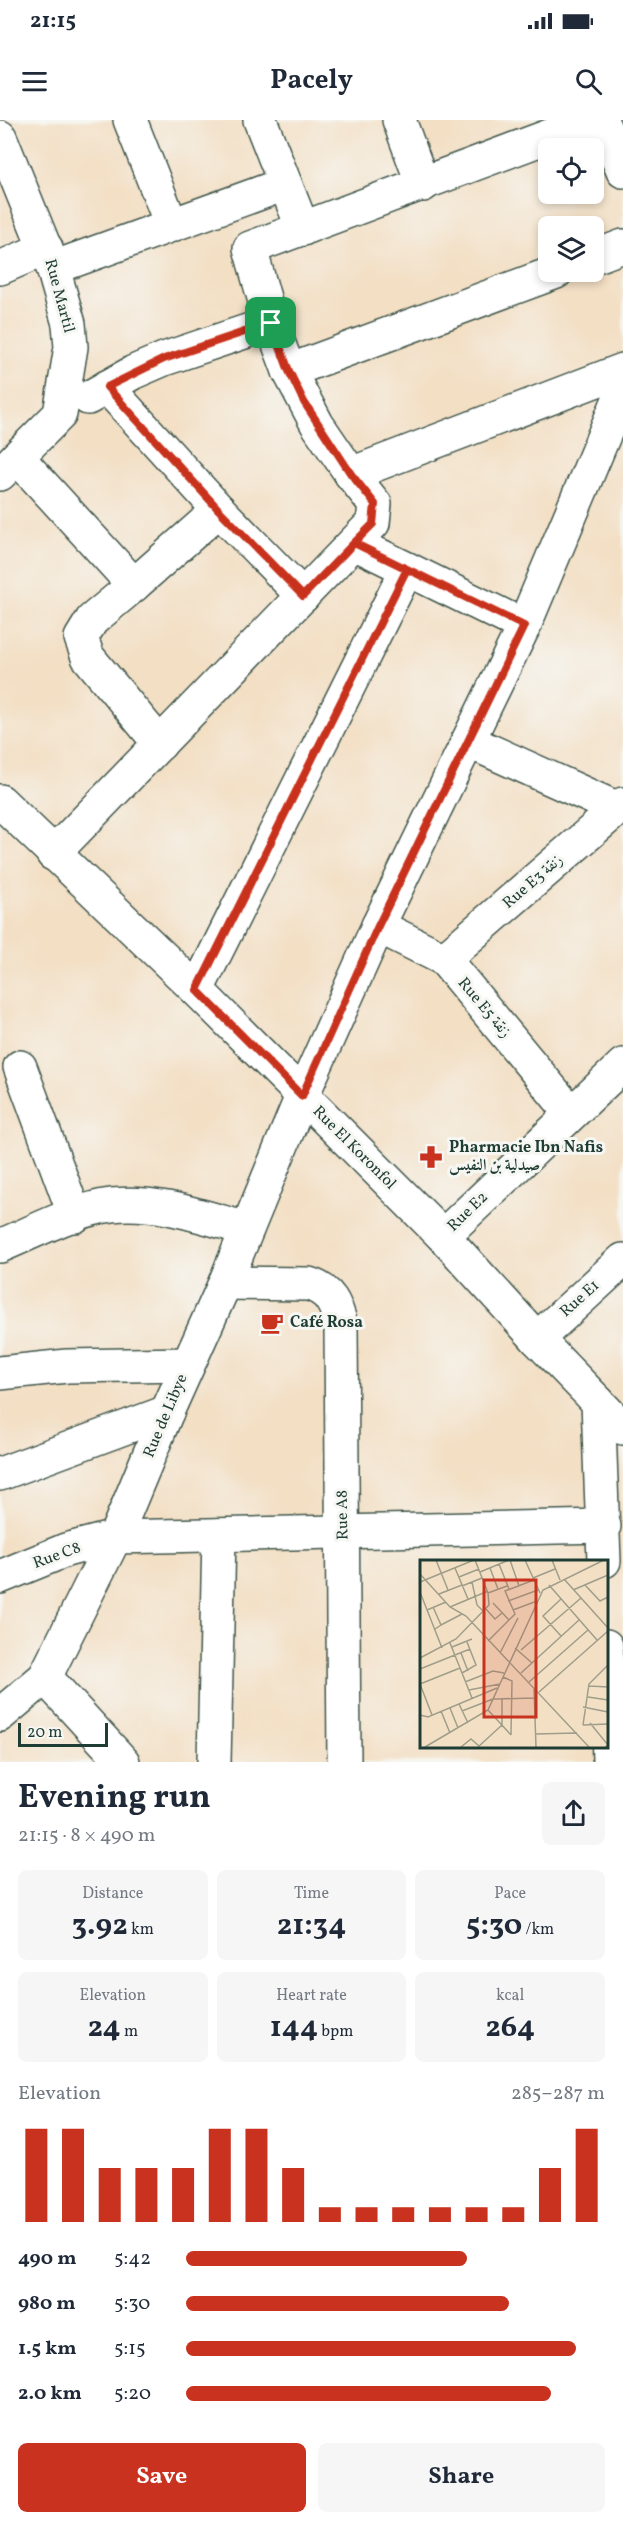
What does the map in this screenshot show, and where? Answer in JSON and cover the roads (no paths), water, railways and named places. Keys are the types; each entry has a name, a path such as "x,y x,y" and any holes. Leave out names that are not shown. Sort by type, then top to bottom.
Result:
{"street":[{"path":"130,120 171,224"},
{"path":"260,120 303,229"},
{"path":"399,120 423,185"},
{"path":"53,854 373,524 376,513 371,496 351,474 317,424 289,371 271,323 250,248 592,120"},
{"path":"601,120 623,171"},
{"name":"Rue Martil","path":"0,137 49,258 69,324 71,347 60,414"},
{"path":"0,268 49,258 171,224 285,184"},
{"path":"604,253 623,246"},
{"path":"289,371 538,279"},
{"path":"134,585 9,465 60,414 107,387 164,359 271,323"},
{"path":"351,474 623,370"},
{"path":"107,387 219,510 303,596"},
{"name":"Rue de Libye","path":"0,1715 45,1677 115,1537 167,1412 225,1283 302,1096 378,926 524,626 623,390"},
{"path":"160,744 88,657 81,638 92,620 219,510"},
{"path":"354,543 524,626"},
{"path":"197,990 407,569"},
{"path":"468,741 620,806"},
{"name":"Rue El Koronfol","path":"0,801 197,990 443,1236 537,1339 623,1428"},
{"name":"Rue E3 زنقة","path":"444,959 620,806"},
{"name":"Rue E5 زنقة","path":"378,926 444,959 572,1113"},
{"name":"Rue E2","path":"443,1236 623,1065"},
{"path":"20,1066 75,1216"},
{"path":"0,1246 75,1216 110,1205 137,1204 171,1208 247,1229"},
{"name":"Rue E1","path":"537,1339 623,1260"},
{"name":"Rue A8","path":"225,1283 309,1284 320,1287 336,1306 341,1325 344,1762"},
{"path":"0,1372 67,1366 188,1364"},
{"path":"598,1402 604,1560"},
{"path":"0,1474 167,1412"},
{"name":"Rue C8","path":"0,1577 66,1550 115,1537 604,1526"},
{"path":"214,1762 219,1535"},
{"path":"45,1677 123,1762"},
{"path":"608,1723 609,1762"}],"place":[{"name":"Pharmacie Ibn Nafis صيدلية بن النفيس","path":"431,1157"},
{"name":"Café Rosa","path":"272,1323"}]}
